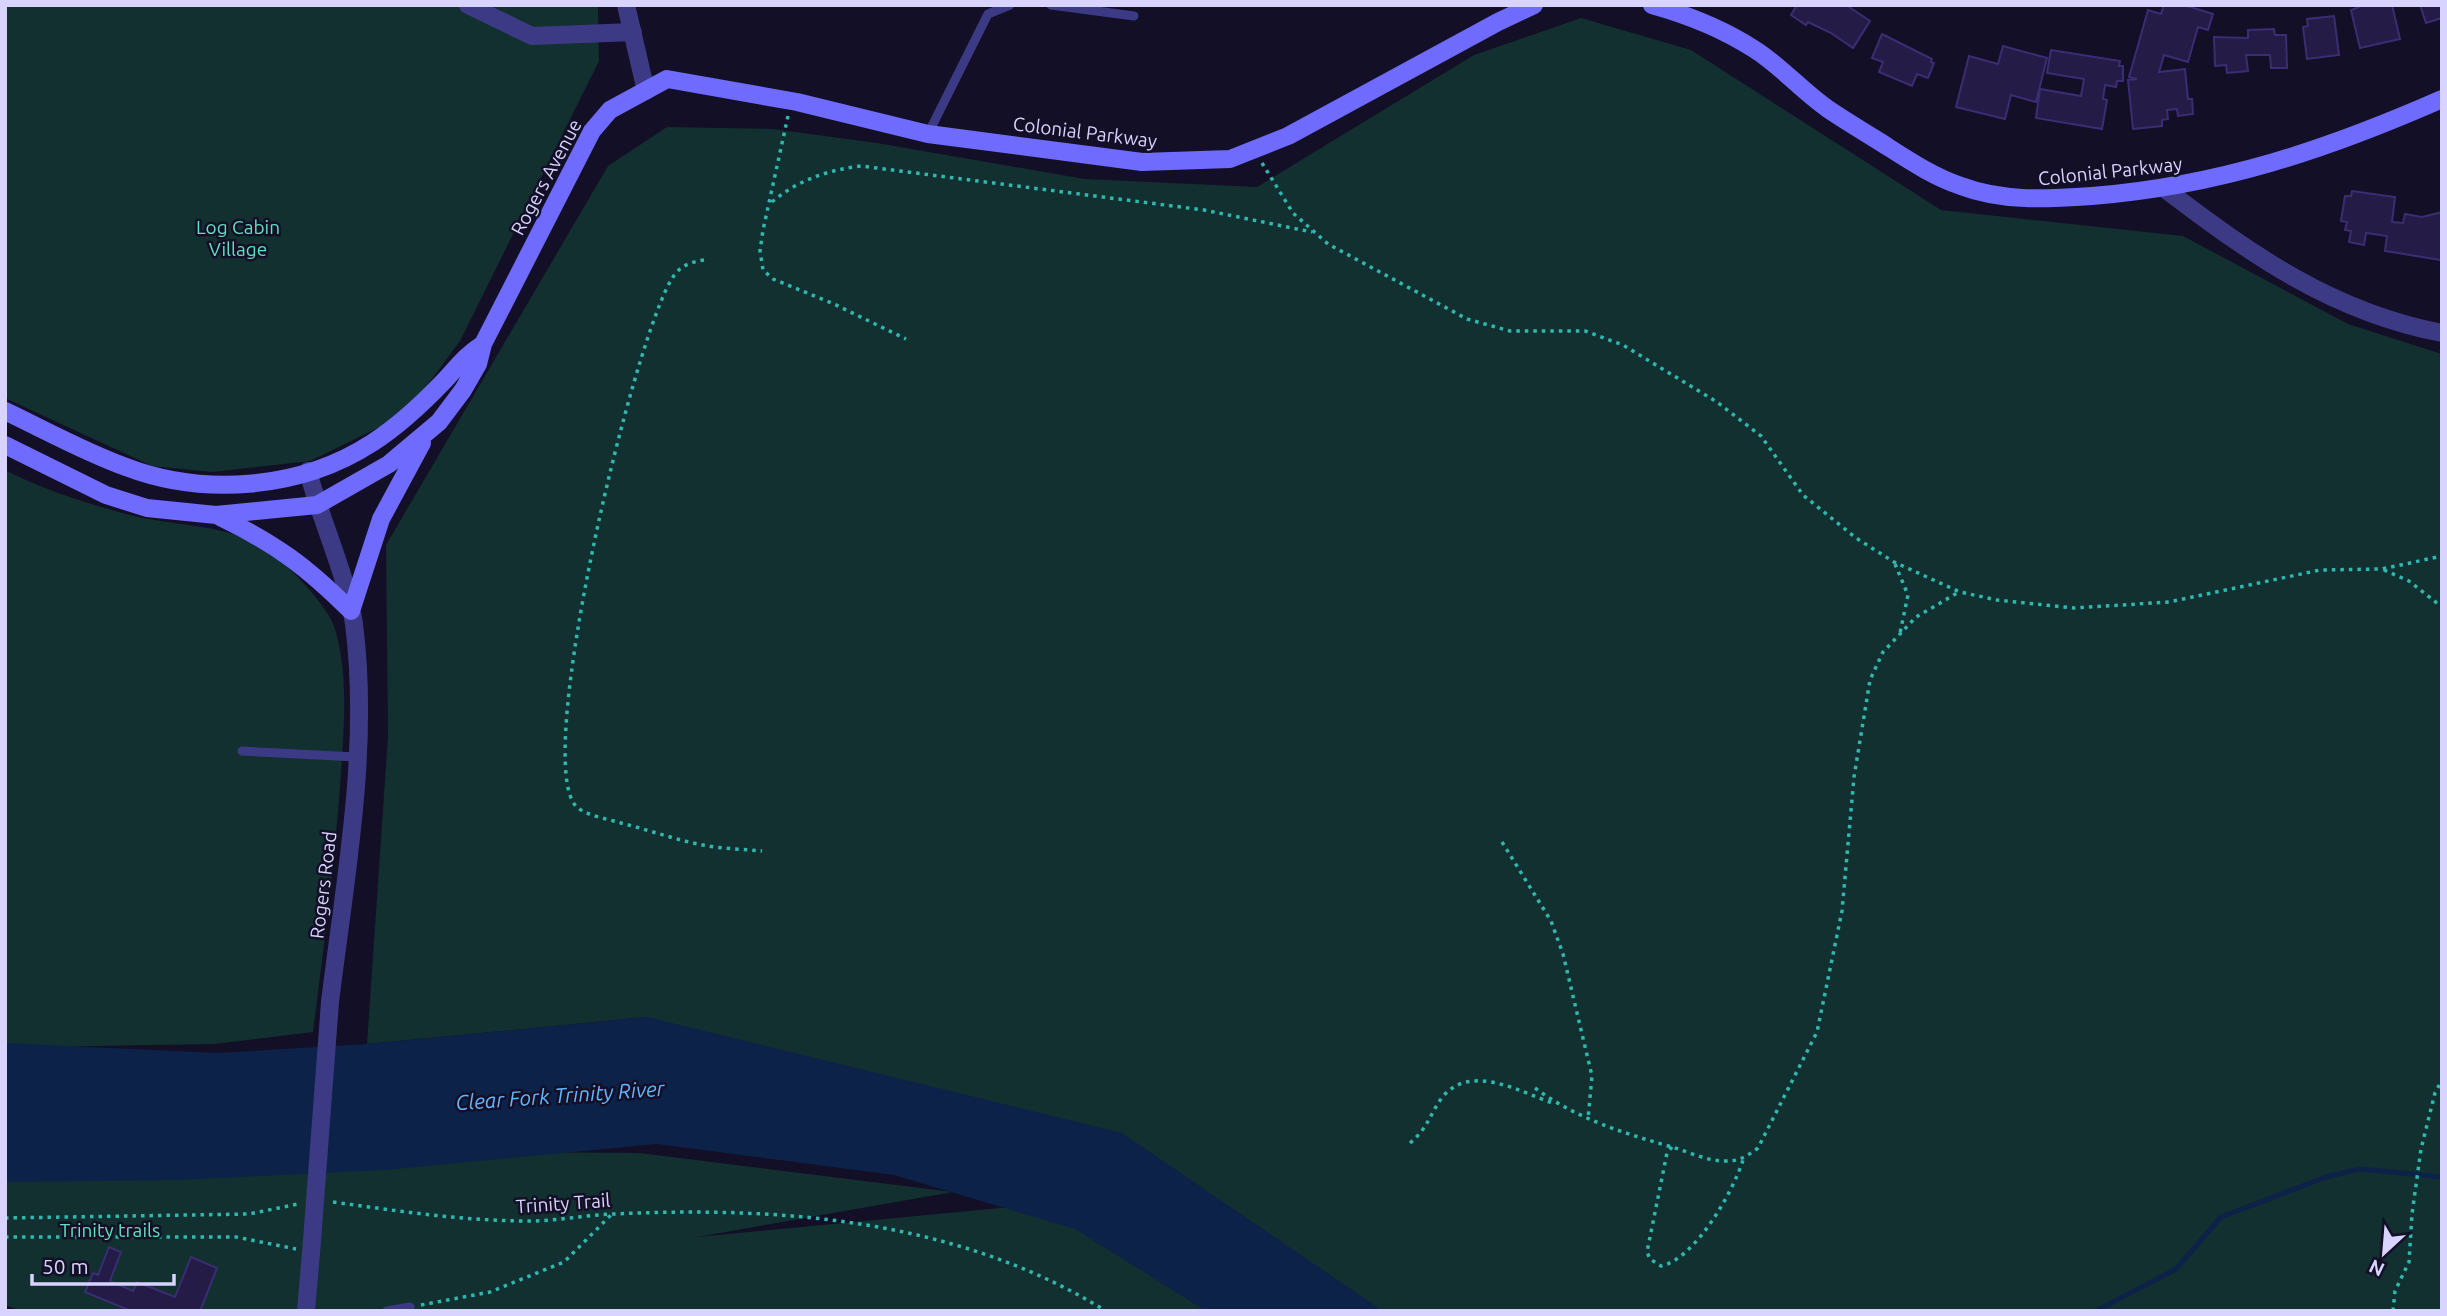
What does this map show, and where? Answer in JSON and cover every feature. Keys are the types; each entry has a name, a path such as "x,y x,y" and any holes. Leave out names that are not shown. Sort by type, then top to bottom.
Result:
{"street":[{"path":"468,5 532,36 633,32"},
{"path":"626,5 646,91"},
{"name":"Colonial Parkway","path":"646,91 667,79 684,80 790,100 928,134 1142,162 1230,159 1255,151 1534,5"},
{"name":"Colonial Parkway","path":"1652,5 1677,12 1745,44 1828,109 1912,162 1962,187 2032,201 2165,189 2220,178 2290,159 2378,127 2442,99"},
{"name":"Rogers Avenue","path":"317,505 389,464 429,431 463,390 478,364 483,344 592,131 610,110 646,91"},
{"path":"2165,189 2248,252 2289,277 2372,313 2442,333"},
{"name":"Rogers Avenue","path":"308,471 341,461 374,442 444,380 463,357 483,344"},
{"path":"5,411 127,468 176,481 228,485 282,479 308,471"},
{"path":"216,515 264,538 302,564 351,611 382,519 429,431"},
{"path":"5,445 106,495 147,508 216,515 317,505"},
{"name":"Rogers Road","path":"306,1311 330,1002 356,757 357,682 354,622 308,471"}],"lane":[{"path":"928,134 989,14 1010,5"},
{"path":"1051,5 1134,16"},
{"path":"242,751 356,757"},
{"path":"387,1311 411,1307"}],"path":[{"path":"790,100 772,202 762,240 764,270 773,279 834,304 906,339"},
{"path":"1255,151 1293,213 1315,233 1384,276 1467,319 1510,331 1585,331 1623,345 1717,402 1760,436 1803,495 1856,538 1894,562 1960,592 1997,600 2074,608 2169,602 2320,570 2382,569 2442,556"},
{"path":"772,202 788,188 807,180 835,169 861,166 1204,210 1315,233"},
{"path":"704,260 687,263 673,278 634,379 597,521 564,720 566,785 576,806 598,817 705,846 762,850"},
{"path":"1894,562 1908,595 1899,635"},
{"path":"2382,569 2409,581 2442,607"},
{"path":"1410,1143 1428,1125 1440,1100 1458,1083 1474,1080 1493,1083 1559,1106 1628,1136 1724,1162 1743,1159 1758,1148 1817,1032 1842,911 1854,777 1870,680 1883,652 1916,617 1960,592"},
{"path":"1502,842 1551,921 1563,954 1592,1076 1588,1119"},
{"path":"2393,1311 2395,1291 2409,1262 2421,1149 2435,1093 2442,1080"},
{"path":"1535,1088 1559,1106"},
{"path":"1672,1147 1667,1153 1647,1252 1650,1259 1661,1266 1671,1264 1713,1221 1743,1159"},
{"path":"5,1218 249,1213 310,1203"},
{"name":"Trinity Trail","path":"322,1203 487,1221 533,1221 612,1214 759,1213 906,1230 976,1249 1065,1285 1107,1311"},
{"path":"411,1307 490,1292 564,1262 612,1214"},
{"path":"5,1237 236,1237 311,1248"}],"green space":[{"name":"Log Cabin Village","path":"5,5 598,5 599,61 460,341 426,387 388,423 310,461 213,472 152,466 5,398"},
{"path":"1581,18 1691,50 1941,210 2183,236 2348,324 2442,354 2442,1311 1383,1311 647,1017 367,1044 388,736 386,545 608,166 667,127 773,129 877,143 1085,179 1257,187 1474,55"},
{"path":"5,470 51,490 114,511 216,530 249,539 282,561 304,583 330,617 342,662 344,718 336,838 313,1032 215,1044 28,1047 5,1044"},
{"name":"Trinity trails","path":"5,1148 640,1153 953,1192 697,1237 1083,1200 1222,1311 22,1311 5,1305"}],"water":[{"name":"Clear Fork Trinity River","path":"647,1017 1122,1133 1383,1311 1206,1311 1075,1229 894,1175 657,1144 385,1170 179,1180 5,1182 5,1043 218,1053 367,1044"}],"building":[{"path":"1797,5 1846,5 1870,21 1853,48 1831,33 1808,22 1806,25 1791,15"},
{"path":"2164,5 2184,5 2213,14 2208,30 2198,27 2188,62 2164,55 2159,72 2185,69 2188,99 2192,99 2193,114 2178,116 2177,109 2167,110 2168,119 2162,120 2162,126 2133,129 2128,80 2137,79 2129,77 2148,10 2161,14"},
{"path":"2364,5 2392,5 2400,39 2360,48 2351,10"},
{"path":"2420,5 2442,5 2442,18 2426,23"},
{"path":"2334,16 2339,55 2307,59 2303,27 2308,26 2307,19"},
{"path":"2274,29 2275,35 2286,35 2287,68 2271,68 2270,55 2246,55 2248,71 2227,73 2226,65 2215,66 2214,37 2248,38 2248,30"},
{"path":"1882,34 1932,59 1931,62 1934,63 1928,78 1917,74 1912,86 1879,72 1883,62 1872,58"},
{"path":"2003,46 2047,58 2036,102 2011,95 2005,119 1956,107 1969,56 1998,64"},
{"path":"2051,50 2120,61 2119,66 2123,66 2123,81 2117,81 2116,87 2105,85 2103,99 2107,100 2102,129 2036,118 2040,89 2081,96 2084,79 2047,73"},
{"path":"2352,191 2395,197 2392,222 2403,223 2405,214 2422,217 2442,212 2441,260 2385,251 2387,236 2366,233 2364,245 2349,242 2351,231 2345,230 2347,222 2341,221 2345,196 2351,196"},
{"path":"109,1247 121,1252 110,1281 133,1291 137,1282 175,1297 191,1257 217,1268 200,1311 131,1311 85,1292 93,1273 98,1275"}],"waterway":[{"path":"2096,1311 2176,1269 2221,1217 2326,1177 2360,1169 2442,1177"}]}
